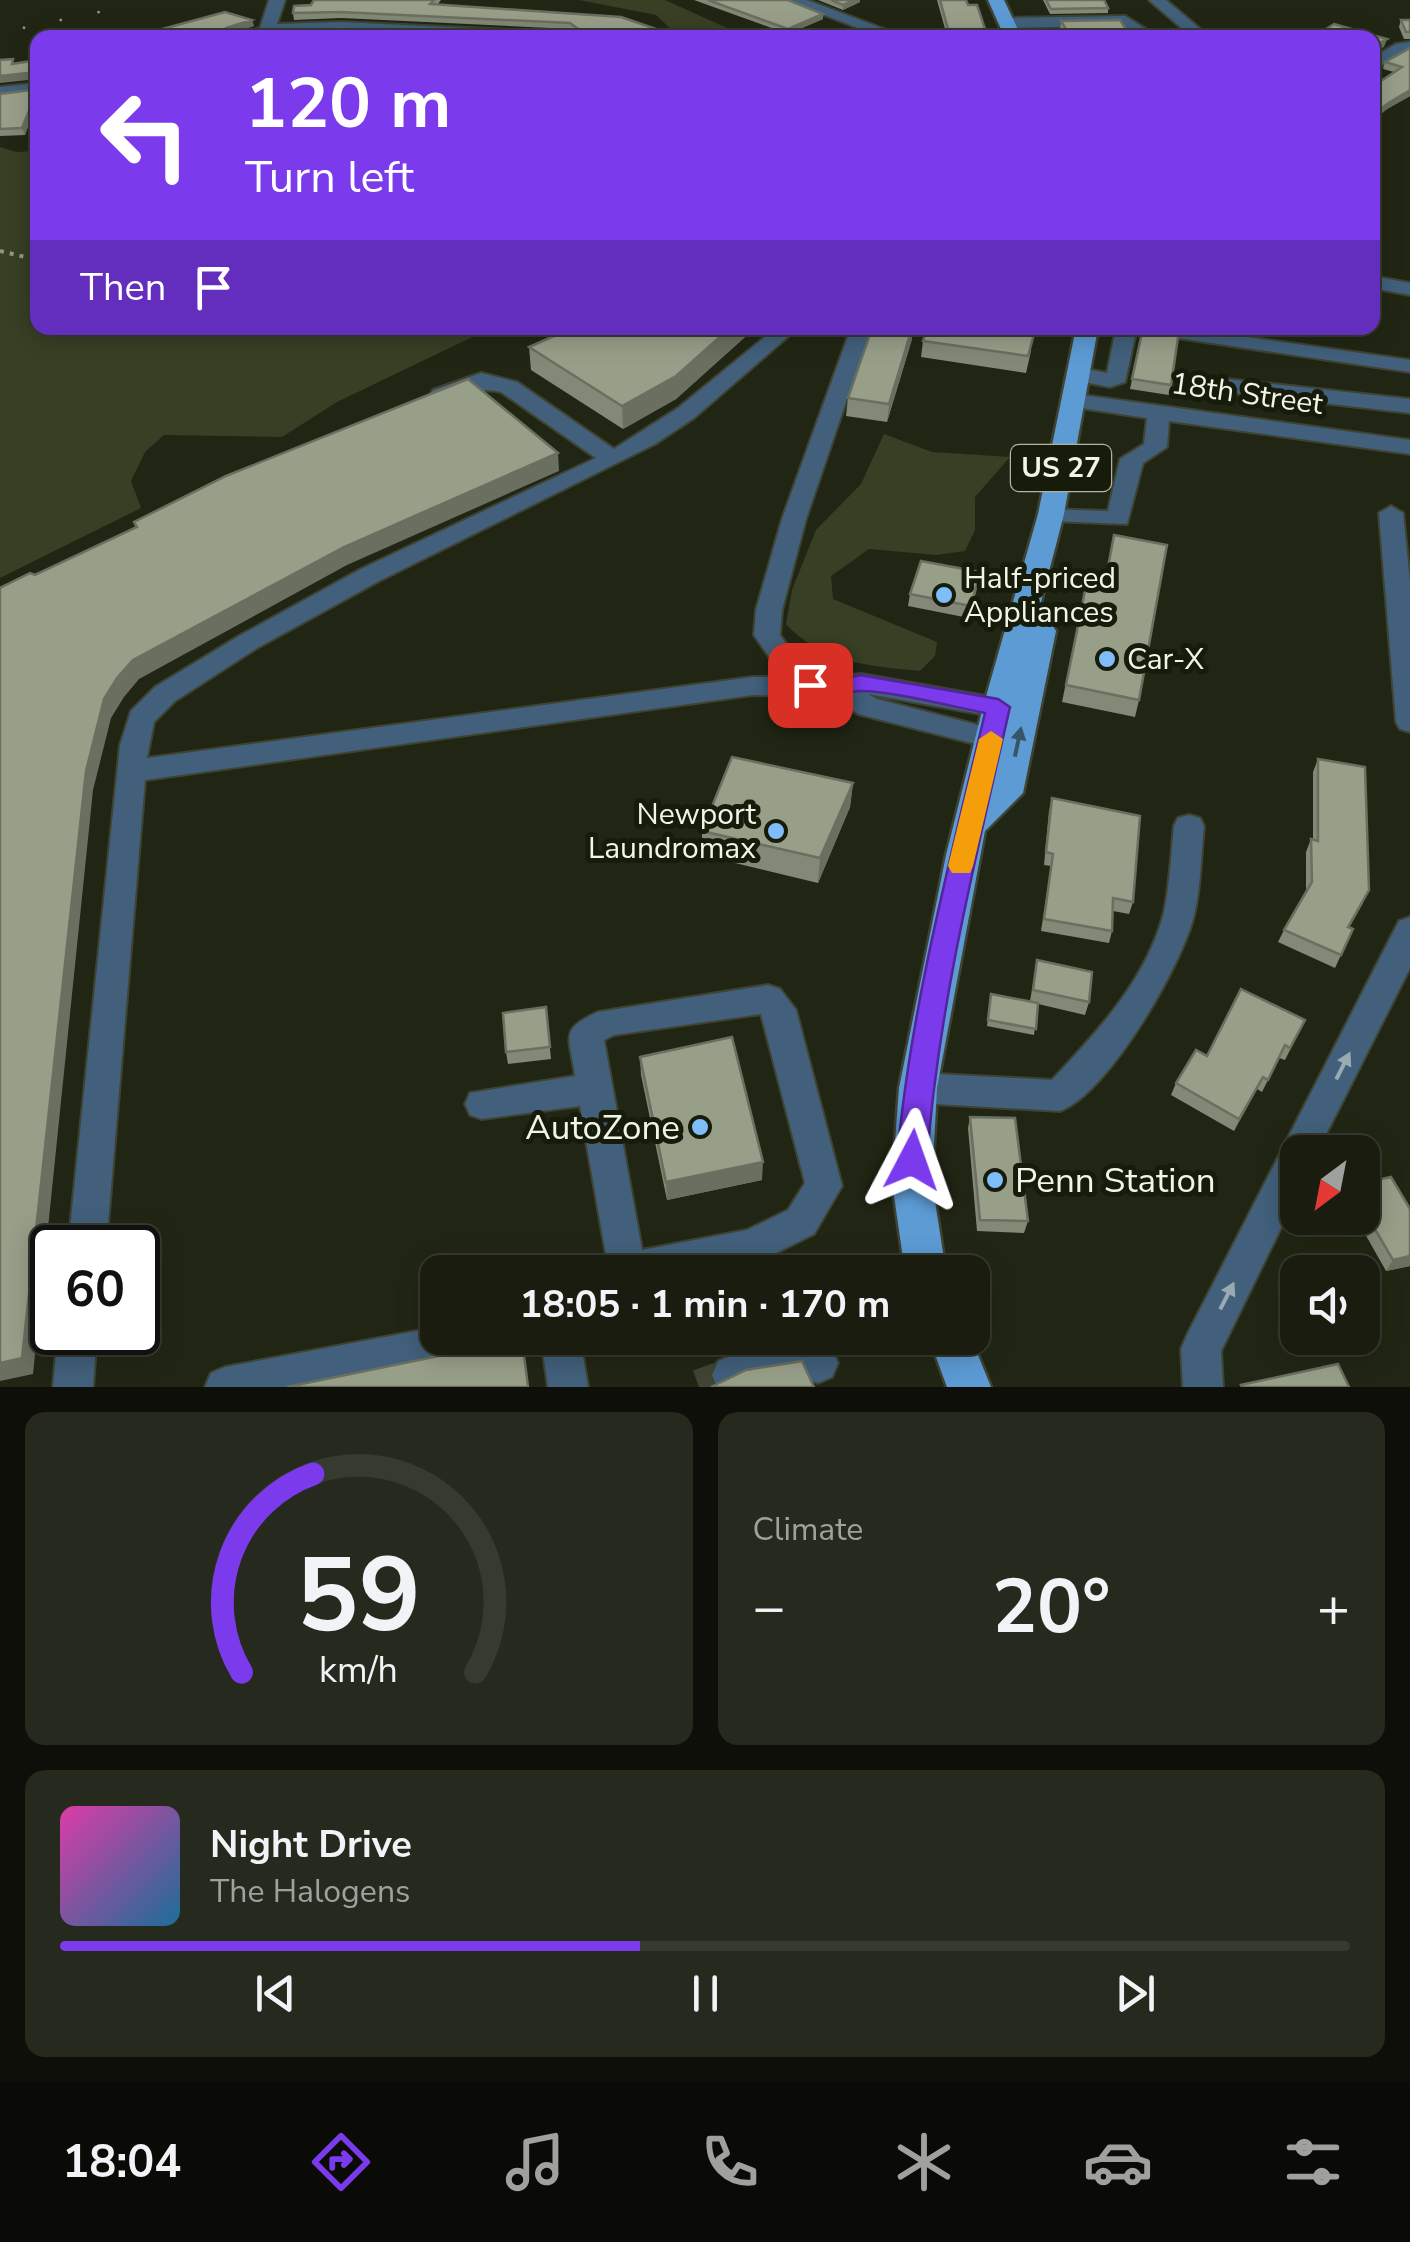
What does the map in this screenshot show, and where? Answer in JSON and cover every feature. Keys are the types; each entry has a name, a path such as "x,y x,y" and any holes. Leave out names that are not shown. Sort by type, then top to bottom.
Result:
{"main road":[{"path":"997,0 1011,30"},
{"name":"US 27","path":"914,1255 912,1182 918,1088 948,924 995,722 1051,514 1086,335"},
{"path":"973,823 1007,792 1042,631 1029,607"},
{"path":"957,1355 969,1387"}],"street":[{"path":"277,0 266,30 373,27 427,30"},
{"path":"793,0 877,30"},
{"path":"1158,0 1194,30"},
{"path":"1011,30 1051,22 1126,21 1140,30"},
{"path":"1051,22 1116,23 1135,30"},
{"path":"1380,60 1402,47 1410,47"},
{"path":"0,92 30,89"},
{"path":"1380,284 1410,290"},
{"path":"88,1225 140,718 164,694 370,574 614,459 686,414 780,335"},
{"path":"810,685 787,666 767,636 769,610 794,518 859,335"},
{"path":"1081,374 1110,380 1117,377 1125,335"},
{"path":"1154,335 1207,369 1410,406"},
{"path":"1207,369 1410,366"},
{"path":"426,402 480,380 509,387 614,459"},
{"name":"18th Street","path":"1075,401 1410,447"},
{"path":"1051,514 1118,519 1132,460 1155,446 1159,412"},
{"path":"1391,513 1410,722"},
{"path":"132,771 753,686 840,688 868,707 995,722"},
{"path":"918,1088 1060,1096 1105,1047 1144,994 1168,948 1180,910 1189,826"},
{"path":"1308,1135 1388,981 1410,930"},
{"path":"624,1255 592,1089 586,1033 610,1022 768,998 780,1010 824,1186 801,1222 752,1247 712,1255"},
{"path":"482,1104 592,1089"},
{"path":"1203,1387 1200,1349 1280,1190"},
{"path":"224,1387 420,1350"},
{"path":"732,1374 792,1353 809,1356 818,1363"},
{"path":"73,1387 76,1355"},
{"path":"563,1355 568,1387"}],"path":[{"path":"0,252 30,258"}],"green space":[{"path":"579,0 665,0 731,30 672,30 656,15"},
{"path":"0,147 30,151 30,335 476,335 337,402 282,437 164,435 145,452 131,481 141,508 0,578"},
{"path":"884,434 932,452 1010,457 975,497 975,530 965,551 936,555 869,549 831,576 833,599 937,642 935,656 920,671 831,655 786,624 792,590 816,530 861,484"}],"building":[{"path":"314,0 434,0 430,4 621,17 659,30 580,30 570,23 293,13 294,6 311,5"},
{"path":"708,0 788,0 823,14 788,29"},
{"path":"940,0 966,0 968,5 977,5 985,29 948,29"},
{"path":"1046,0 1104,0 1108,8 1051,9"},
{"path":"225,12 252,20 226,28 159,30"},
{"path":"1120,20 1127,30 1067,30 1061,21"},
{"path":"1401,20 1410,20 1410,32 1406,32"},
{"path":"1334,24 1355,30 1325,30"},
{"path":"1410,48 1410,90 1380,109 1380,82 1402,67 1385,62"},
{"path":"13,59 12,64 30,61 30,73 0,76 0,60"},
{"path":"30,90 30,111 22,128 0,129 0,94"},
{"path":"556,335 722,335 676,376 622,406 529,347"},
{"path":"870,335 910,335 889,404 848,398"},
{"path":"925,335 1034,335 1028,356 923,341"},
{"path":"1141,335 1178,335 1171,385 1132,379"},
{"path":"468,379 558,453 344,547 133,660 104,699 86,771 37,1225 30,1225 30,1285 22,1358 0,1363 0,588 137,527 134,522 226,476"},
{"path":"1114,535 1167,545 1139,700 1066,685 1086,586 1104,589"},
{"name":"Half-priced Appliances","path":"921,561 980,572 971,606 910,594"},
{"name":"Newport Laundromax","path":"732,757 853,783 820,858 702,831"},
{"path":"1318,759 1365,767 1369,890 1348,927 1353,929 1341,955 1284,930 1312,882 1311,839 1318,841"},
{"path":"1052,798 1140,816 1133,902 1113,898 1112,931 1044,919 1053,854 1046,852"},
{"path":"1037,960 1092,972 1089,1002 1033,990"},
{"path":"1241,989 1305,1020 1290,1048 1285,1045 1268,1080 1263,1077 1239,1119 1176,1083 1196,1050 1207,1056"},
{"path":"991,994 1038,1003 1036,1029 988,1020"},
{"path":"546,1007 550,1047 506,1052 503,1013"},
{"name":"AutoZone","path":"732,1037 763,1162 666,1182 640,1057"},
{"name":"Penn Station","path":"970,1117 1015,1118 1028,1221 980,1220"},
{"path":"1391,1177 1410,1209 1410,1256 1393,1260 1378,1235 1380,1179"},
{"path":"444,1355 524,1355 528,1387 287,1387"},
{"path":"802,1361 814,1387 711,1387 746,1370"},
{"path":"1338,1364 1349,1387 1241,1385"}],"tunnel":[{"path":"699,1387 732,1375"}],"slow traffic":[{"path":"961,866 991,739"}],"place":[{"name":"Half-priced Appliances","path":"944,595"},
{"name":"Car-X","path":"1107,659"},
{"name":"Newport Laundromax","path":"776,831"},
{"name":"AutoZone","path":"700,1127"},
{"name":"Penn Station","path":"995,1180"}],"route":[{"path":"810,685 840,688 860,683 998,707 948,924 918,1088 912,1160"}]}
